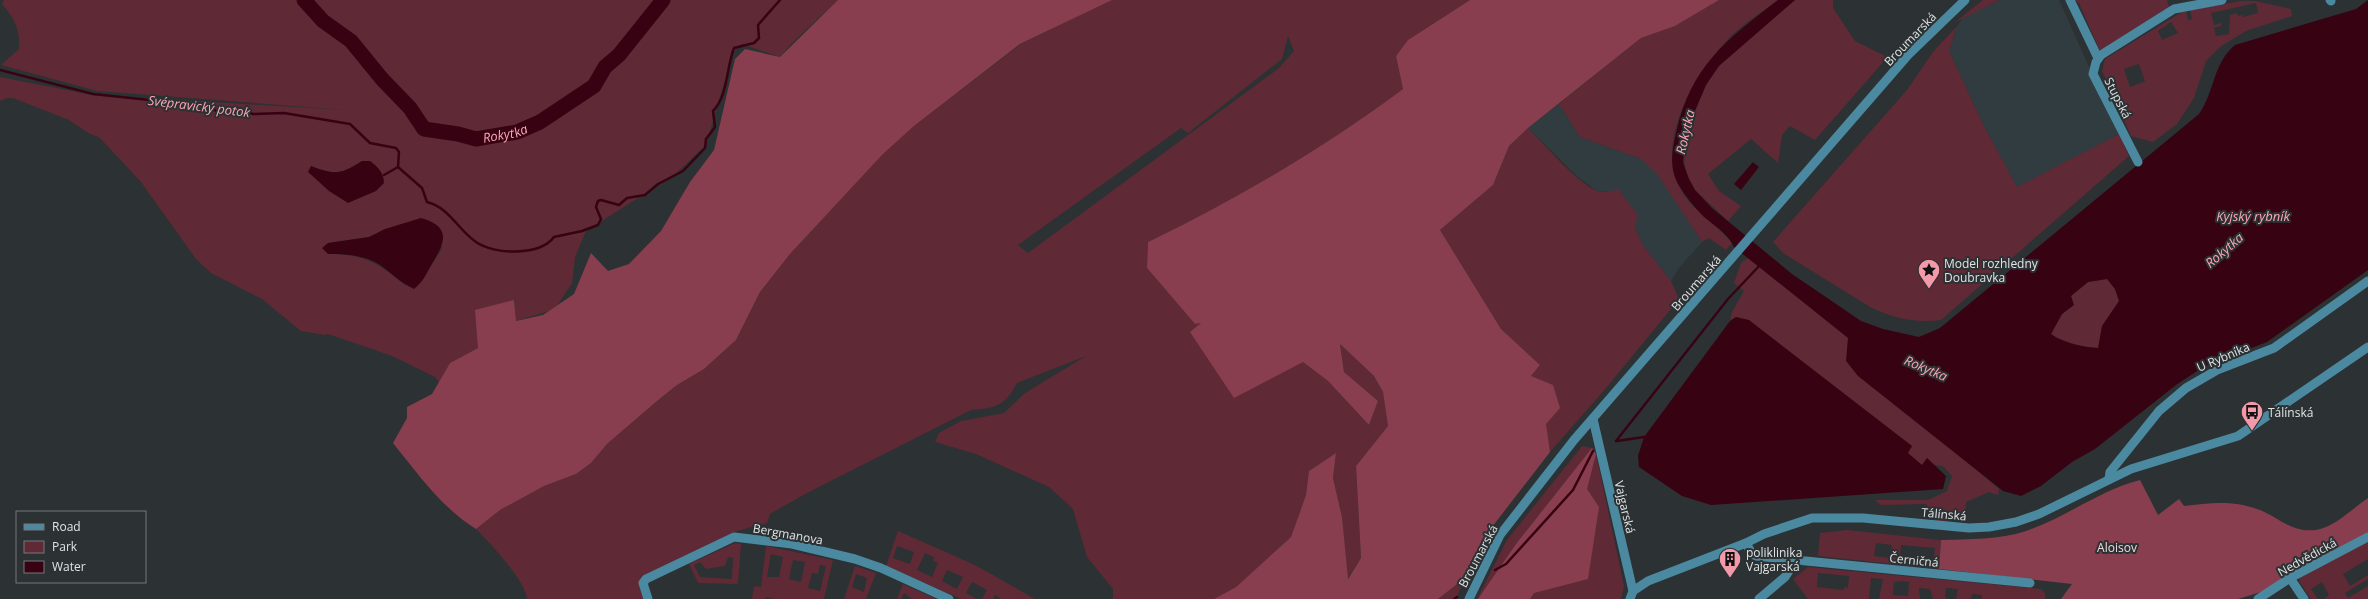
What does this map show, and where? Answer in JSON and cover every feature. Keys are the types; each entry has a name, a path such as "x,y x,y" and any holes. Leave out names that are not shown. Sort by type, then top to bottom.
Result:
{"street":[{"name":"Broumarská","path":"1469,599 1500,535 1593,419 1754,235 1908,55 1965,0"},
{"path":"2070,0 2098,58 2174,9 2222,0"},
{"name":"Stupská","path":"2098,58 2093,74 2138,162"},
{"name":"U Rybníka","path":"2108,479 2110,472 2159,411 2186,388 2217,370 2274,348 2368,281"},
{"name":"Tálínská","path":"1632,595 1648,581 1746,543 1764,534 1812,518 1838,517 1969,528 1989,527 2016,522 2039,514 2108,479 2137,467 2238,436 2368,347"},
{"name":"Vajgarská","path":"1593,419 1632,595"},
{"name":"Bergmanova","path":"648,599 643,583 646,579 734,537 792,544 855,559 881,568 949,599"},
{"name":"Nedvědická","path":"2258,599 2290,578 2368,537"},
{"name":"Černičná","path":"1746,543 1752,554 1756,556 2030,583"},
{"path":"1759,599 1785,577 1796,560"},
{"path":"2290,578 2304,599"}],"shaded area":[{"path":"1999,0 2059,0 2119,134 2017,188 1984,126 1949,51 1957,26 1964,17"},
{"path":"1559,104 1580,137 1641,159 1657,173 1702,242 1679,268 1671,281 1642,244 1635,227 1609,192 1597,191 1578,177 1528,128"}],"green space":[{"path":"4,0 838,0 792,43 780,57 742,44 733,52 706,145 674,175 586,231 575,257 572,283 557,306 549,311 516,321 514,300 478,348 450,363 439,382 435,377 392,356 328,334 324,335 301,331 262,299 211,273 196,259 141,182 99,137 90,134 69,120 13,98 7,98 0,101 0,77 92,95 347,110 97,91 1,65 19,49 19,36 16,25 2,4","holes":["362,161 329,191 311,166 326,171 337,172 348,169","369,237 443,247 432,264 406,286 387,271 370,261 341,254 328,254 328,243"]},
{"path":"838,0 1112,0 1020,44 914,126 883,154 790,254 760,292 736,340 704,369 677,385 657,401 607,444 591,463 576,474 544,486 500,510 476,529 464,521 441,501 393,443 407,418 407,407 432,394 450,363 478,348 475,310 514,300 516,321 543,315 574,294 591,253 608,271 629,264 661,231 690,182 714,150 735,59 745,49 780,57"},
{"path":"1111,0 1470,0 1408,40 1396,56 1403,89 1342,132 1279,172 1181,226 1148,242 1147,268 1195,324 1202,323 1191,332 1303,362 1328,381 1369,425 1378,401 1344,372 1340,344 1374,376 1383,392 1388,426 1356,466 1361,558 1347,579 1342,517 1333,478 1336,453 1309,471 1306,495 1291,537 1236,587 1214,599 1113,599 1113,589 1087,557 1073,509 1049,487 976,454 935,442 939,433 961,421 1004,413 1025,393 1086,356 1017,383 1008,397 999,404 993,407 971,410 807,493 770,514 767,523 737,531 641,577 640,589 645,599 527,599 525,591 514,572 498,552 476,529 500,510 544,486 576,474 591,463 607,444 657,401 677,385 704,369 736,340 760,292 790,254 883,154 914,126 1021,44","holes":["1288,36 1294,51 1279,68 1028,253 1018,245 1181,128 1188,133 1282,59"]},
{"path":"1470,0 1719,0 1675,26 1641,38 1528,128 1509,146 1493,185 1440,230 1501,329 1540,365 1531,376 1553,385 1560,408 1546,424 1550,452 1482,540 1465,578 1438,599 1214,599 1236,587 1291,537 1306,495 1309,471 1336,453 1333,478 1342,517 1348,579 1361,558 1356,466 1388,426 1383,392 1374,376 1340,344 1344,372 1378,401 1369,425 1328,381 1303,362 1234,398 1190,332 1201,323 1195,324 1147,268 1148,242 1181,226 1279,172 1342,132 1403,89 1396,56 1408,40"},
{"path":"1719,0 1778,0 1741,27 1730,37 1705,67 1684,104 1677,124 1673,143 1673,163 1677,182 1687,200 1732,243 1726,250 1709,238 1702,242 1657,174 1641,159 1580,137 1559,104 1641,38 1675,26"},
{"path":"1795,0 1833,0 1833,8 1855,41 1885,56 1885,60 1815,140 1790,126 1782,135 1778,163 1751,139 1708,174 1719,191 1741,206 1728,221 1695,190 1685,171 1684,152 1692,118 1706,85 1718,66"},
{"path":"1983,0 1999,0 1954,23"},
{"path":"2074,0 2167,0 2169,7 2100,51 2079,3"},
{"path":"2241,1 2255,1 2291,9 2292,16 2246,31 2220,47 2206,61 2194,98 2177,124 2153,142 2131,136 2102,71 2105,59 2182,12 2186,11 2188,20 2192,19 2190,10","holes":["2256,3 2258,13 2243,17 2242,13 2242,15 2238,16 2237,13 2230,15 2229,34 2216,36 2214,28 2221,26 2221,23 2214,25 2211,13","2171,22 2178,33 2162,40 2158,31","2139,64 2145,81 2130,87 2124,69"]},
{"path":"1957,26 1949,51 1984,126 2017,187 2119,134 2129,156 1941,320 1922,321 1905,319 1888,315 1870,307 1783,253 1773,242 1907,90 1933,52"},
{"path":"1528,128 1570,172 1580,180 1597,191 1602,192 1618,189 1638,215 1635,227 1642,244 1671,281 1679,299 1607,387 1550,452 1545,424 1531,376 1540,365 1501,329 1440,230 1493,185 1509,146"},
{"path":"1748,258 1847,336 1847,361 1999,489 1998,495 1989,492 1966,502 1965,517 1953,517 1948,523 1935,522 1926,504 1881,505 1875,500 1928,500 1947,491 1952,476 1943,466 1935,465 1927,459 1922,465 1907,453 1912,446 1736,317 1730,321 1732,312 1744,291 1734,283 1741,263"},
{"path":"2107,279 2115,289 2119,301 2102,326 2099,348 2074,344 2061,340 2051,334 2062,314 2074,305 2071,296 2088,282"},
{"path":"1582,446 1592,448 1596,454 1624,586 1621,599 1477,599 1507,540"},
{"path":"1592,448 1596,454 1587,489 1599,507 1588,579 1534,593 1530,599 1478,599 1516,544"},
{"name":"Aloisov","path":"2140,480 2158,515 2179,499 2184,506 2211,503 2230,503 2257,509 2291,527 2307,530 2316,530 2330,525 2344,517 2368,498 2368,534 2261,592 2238,599 2061,599 2072,584 1939,569 1941,540 1995,538 2026,531 2055,519 2111,490"},
{"path":"1847,530 1941,540 1939,569 1818,556 1820,533","holes":["1876,543 1892,545 1891,558 1874,556","1901,545 1935,548 1933,562 1900,559"]},
{"path":"898,531 975,565 1035,599 1001,599 995,595 993,599 982,599 987,590 972,582 966,593 977,599 961,599 886,566","holes":["897,546 914,552 910,564 893,558","925,553 934,557 933,561 938,563 932,577 917,570","947,570 963,577 957,589 942,581"]},
{"path":"2368,541 2368,559 2343,574 2350,586 2368,575 2368,579 2345,593 2348,598 2368,586 2368,599 2324,599 2329,595 2322,582 2311,589 2318,599 2311,599 2299,581 2300,577"},
{"path":"735,543 741,544 738,584 698,583 689,564","holes":["728,557 733,558 732,579 700,577 694,565 700,562 706,569 725,566"]},
{"path":"766,546 833,560 824,599 774,599 766,597 765,599 752,599 754,586 761,587","holes":["771,554 783,557 779,577 767,577","793,560 805,562 801,582 789,579","820,565 826,566 820,591 808,588 812,573 818,574"]},
{"path":"855,566 876,573 866,599 844,599","holes":["856,574 867,578 864,592 852,587"]},
{"path":"1808,567 2041,589 2045,593 2045,599 1982,599 1982,595 1972,594 1971,599 1956,599 1958,589 1946,588 1945,597 1947,599 1933,599 1930,589 1919,588 1920,599 1879,599 1883,579 1871,578 1869,599 1808,599 1793,579","holes":["1818,573 1849,576 1848,588 1844,587 1844,590 1817,587","1894,582 1909,582 1908,596 1893,595"]},
{"path":"1465,578 1456,599 1438,599"},
{"path":"903,584 936,599 912,599 904,593 901,599 897,599"}],"water":[{"name":"Kyjský rybník","path":"1778,0 1795,0 1719,66 1706,85 1692,118 1683,162 1695,190 1712,208 1792,274 1861,321 1883,329 1919,337 1940,328 2199,114 2208,96 2222,60 2235,45 2356,9 2368,0 2368,270 2267,342 2205,366 2176,385 2095,449 2072,462 2041,486 2021,496 2003,491 1858,376 1846,361 1848,338 1734,247 1725,234 1704,217 1697,209 1687,197 1675,178 1672,159 1676,133 1691,90 1701,72 1713,56 1727,42 1742,28","holes":["2107,279 2115,289 2119,301 2102,326 2098,348 2073,344 2061,340 2051,334 2062,314 2074,305 2071,296 2088,282"]},
{"path":"362,161 370,161 380,170 384,183 376,191 348,203 329,191 308,172 311,166 332,172 343,171"},
{"path":"1753,162 1759,167 1741,190 1734,184"},
{"path":"421,218 438,226 442,231 443,236 437,256 420,284 414,289 400,281 380,265 368,259 341,254 328,254 322,248 328,243 369,237 385,229"},
{"path":"1736,317 1749,320 1912,446 1908,453 1922,465 1927,458 1946,476 1943,489 1711,505 1682,496 1639,467 1638,456 1644,437 1730,321"}],"waterway":[{"name":"Rokytka","path":"304,0 323,21 351,41 382,79 410,108 424,129 458,134 476,139 517,132 540,122 594,86 605,67 619,55 663,0"},
{"name":"Svépravický potok","path":"398,167 422,188 427,202 442,209 469,237 476,242 494,249 516,252 538,248 554,237 582,231 598,225 601,219 596,207 598,201 601,200 619,205 627,198 645,195 658,184 683,171 705,148 706,139 715,127 713,111 718,105 724,90 734,48 754,43 759,38 758,25 780,0"},
{"name":"Svépravický potok","path":"0,70 93,94 178,103 193,107 201,105 217,111 242,110 253,114 284,113 350,124 370,143 396,148 399,152 398,167 384,175"},
{"path":"1616,441 1728,299 1761,264"},
{"path":"1617,441 1644,437"},
{"path":"1495,570 1506,564 1573,490 1593,451"}],"place":[{"name":"Model rozhledny Doubravka","path":"1929,290"},
{"name":"Tálínská","path":"2252,432"},
{"name":"poliklinika Vajgarská","path":"1730,578"}]}
